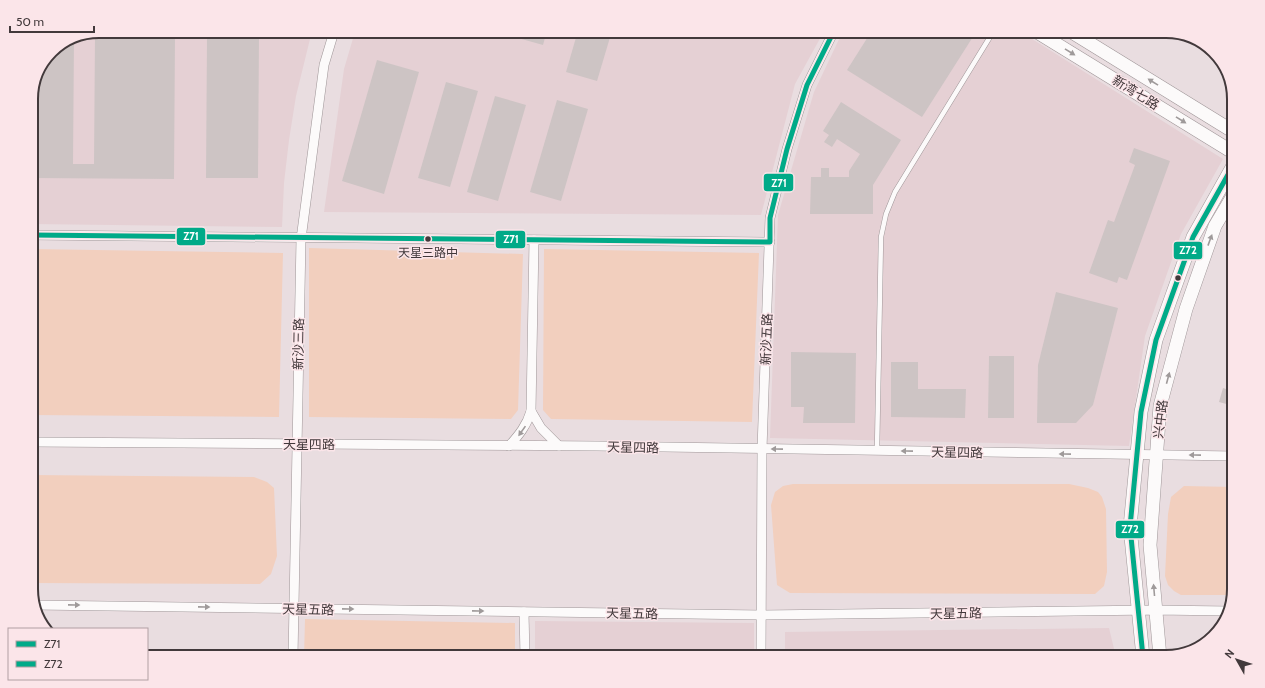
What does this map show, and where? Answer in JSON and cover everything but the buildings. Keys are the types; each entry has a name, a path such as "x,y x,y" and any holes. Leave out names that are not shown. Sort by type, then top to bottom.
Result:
{"street":[{"name":"新沙三路","path":"292,650 301,239 324,65 332,38"},
{"name":"新沙五路","path":"761,650 762,449 770,218 787,149 807,85 830,38"},
{"name":"新湾七路","path":"1047,38 1227,149"},
{"name":"新湾七路","path":"1081,38 1227,128"},
{"name":"兴中路","path":"1142,650 1130,527 1141,412 1156,340 1193,237 1227,176"},
{"name":"兴中路","path":"1159,650 1150,545 1160,406 1186,309 1215,226 1227,206"},
{"path":"38,235 301,239 770,242"},
{"path":"509,446 521,433 528,422 531,411 534,240"},
{"path":"531,411 541,428 559,446"},
{"name":"天星四路","path":"38,442 559,446 1227,456"},
{"name":"天星五路","path":"40,605 762,615 1155,610 1223,611"},
{"path":"524,612 524,650"}],"lane":[{"path":"877,451 881,237 886,214 895,192 989,38"}],"shaded area":[{"path":"310,38 296,96 289,140 284,183 282,227 38,224 38,95 44,72 59,53 69,46 87,39"},
{"path":"353,38 820,38 795,84 761,215 324,212 344,69"},
{"path":"840,38 1031,38 1223,159 1181,234 1145,336 1129,446 770,438 778,215 814,92"},
{"path":"309,248 523,254 518,410 511,419 309,417"},
{"path":"38,249 283,253 279,417 38,415"},
{"path":"544,249 759,253 752,422 551,419 543,410"},
{"path":"38,475 254,477 267,482 274,488 277,556 271,574 260,584 38,583"},
{"path":"793,484 1069,484 1088,488 1098,492 1102,497 1106,509 1107,572 1104,586 1095,594 790,593 777,585 771,505 775,492 783,486"},
{"path":"1184,486 1227,487 1226,595 1181,595 1168,585 1165,576 1168,514 1171,497"},
{"path":"305,619 515,623 515,650 304,650"},
{"path":"535,621 754,623 754,650 535,650"},
{"path":"1109,628 1114,650 785,650 785,632"}],"transit line":[{"name":"Z71","path":"38,235 770,242 770,218 787,149 807,85 830,38"},
{"name":"Z72","path":"1142,650 1130,527 1141,412 1156,340 1193,237 1227,176"}],"place":[{"name":"天星三路中","path":"428,239"}]}
